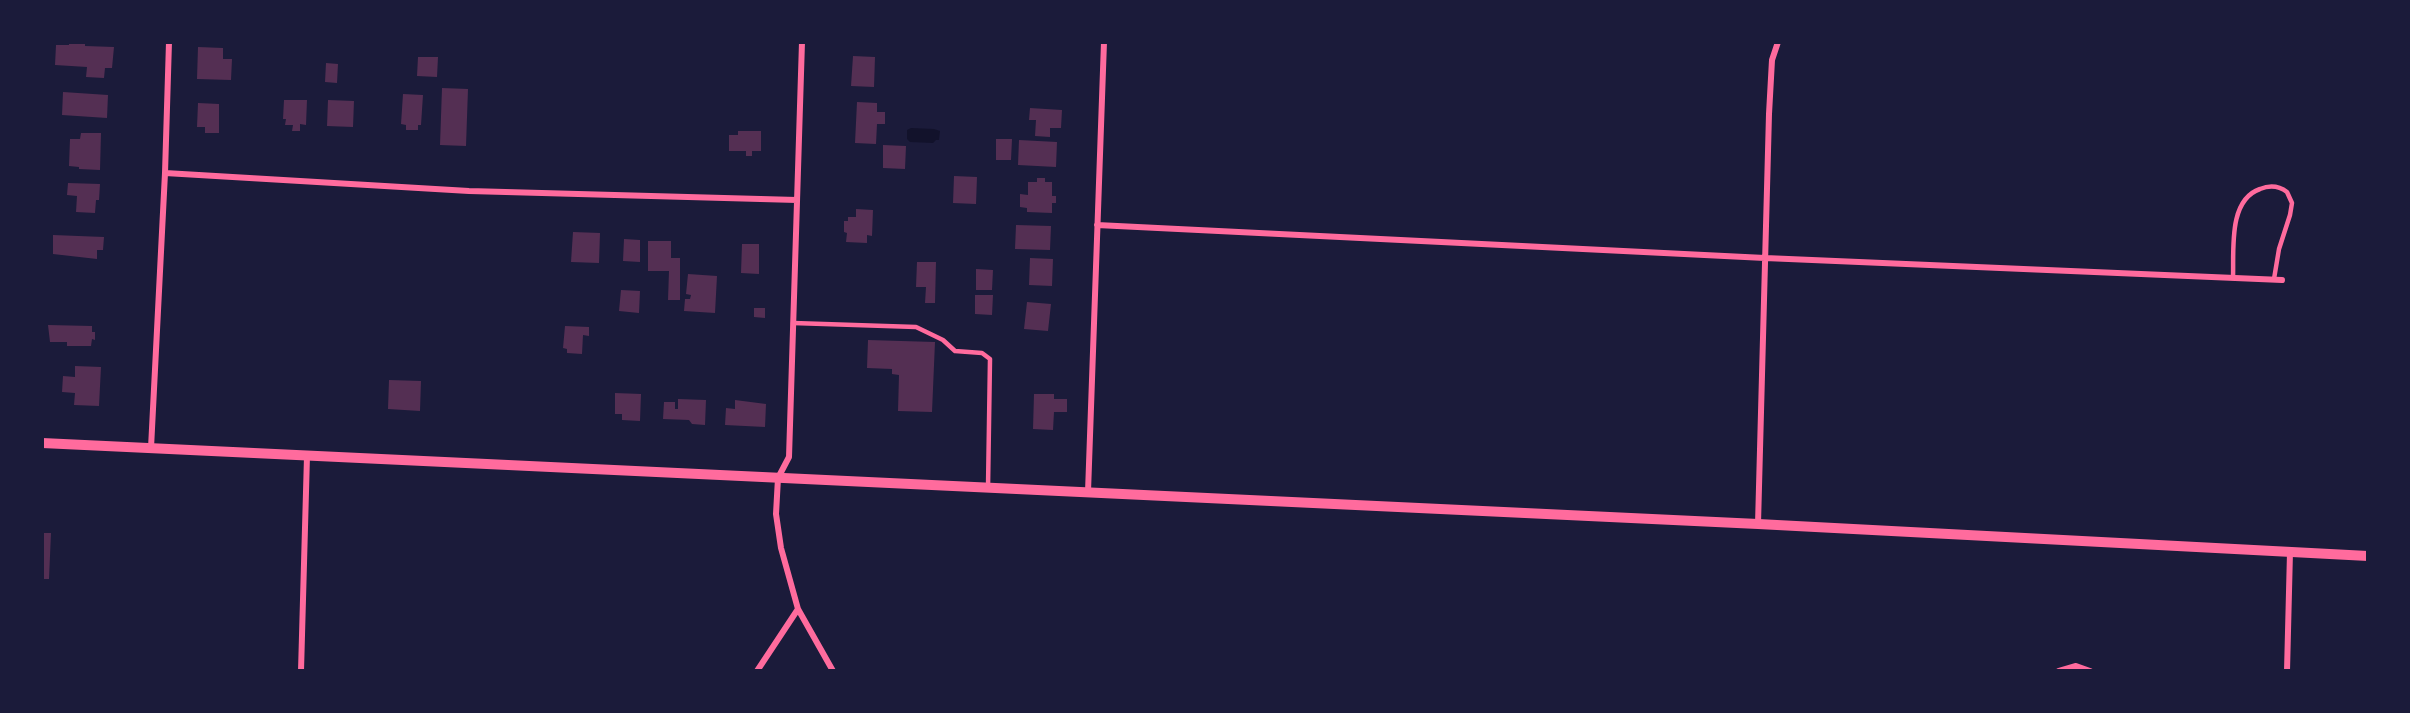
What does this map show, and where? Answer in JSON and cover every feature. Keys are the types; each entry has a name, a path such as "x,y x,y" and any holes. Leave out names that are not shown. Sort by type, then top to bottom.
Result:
{"street":[{"path":"151,448 165,173 169,42"},
{"path":"802,42 789,458 778,478 777,514 781,548 798,609 833,671"},
{"path":"1088,492 1104,42"},
{"path":"1758,524 1772,60 1778,42"},
{"path":"165,173 469,191 797,200"},
{"path":"1097,225 1765,258 2282,280"},
{"path":"42,443 1758,524 2368,556"},
{"path":"301,671 307,456"},
{"path":"2286,671 2290,552"},
{"path":"758,671 798,609"},
{"path":"2059,671 2076,666 2090,671"}],"lane":[{"path":"2233,278 2236,222 2239,209 2248,196 2268,186 2282,188 2287,192 2292,204 2278,249 2274,279"},
{"path":"793,323 916,327 943,340 955,351 982,353 990,359 988,488"}],"shaded area":[{"path":"911,128 940,131 939,140 933,143 910,142 907,139 907,130"}],"building":[{"path":"69,42 85,42 85,46 114,47 112,68 105,68 104,78 86,77 87,67 55,65 56,45 69,45"},
{"path":"198,47 223,48 223,59 232,59 231,80 197,79"},
{"path":"853,56 875,57 874,87 851,86"},
{"path":"418,57 438,57 437,77 417,76"},
{"path":"326,63 338,64 337,83 325,82"},
{"path":"442,88 468,89 466,146 440,145"},
{"path":"63,92 108,95 107,118 62,115"},
{"path":"403,94 423,95 421,125 418,125 418,130 406,130 406,125 401,124"},
{"path":"284,100 307,100 306,125 300,124 300,131 292,131 293,125 285,125"},
{"path":"328,100 354,101 353,127 327,126"},
{"path":"857,102 877,103 877,112 885,112 885,124 877,124 876,144 855,143"},
{"path":"198,103 219,104 219,133 205,133 205,127 197,127"},
{"path":"1030,108 1062,110 1061,128 1050,128 1050,137 1035,136 1036,120 1029,120"},
{"path":"738,131 761,131 761,151 752,151 752,156 746,156 746,151 729,151 729,135 738,135"},
{"path":"81,133 101,133 100,170 69,166 70,139 80,139"},
{"path":"996,139 1012,139 1011,160 996,160"},
{"path":"1019,140 1057,142 1056,167 1018,165"},
{"path":"883,145 906,146 905,169 883,168"},
{"path":"954,176 977,177 976,204 953,203"},
{"path":"1037,178 1045,178 1045,182 1052,182 1052,196 1056,196 1056,203 1052,203 1052,213 1027,212 1027,208 1020,207 1020,194 1028,195 1028,182 1037,182"},
{"path":"68,183 100,184 95,213 76,212 77,196 67,195"},
{"path":"856,209 873,210 872,236 867,235 867,243 846,242 847,233 844,232 844,221 848,221 848,217 856,217"},
{"path":"1016,225 1051,226 1050,250 1015,249"},
{"path":"573,232 600,233 599,263 571,262"},
{"path":"53,235 104,237 103,250 97,250 97,259 53,254"},
{"path":"624,239 640,240 640,262 623,261"},
{"path":"648,241 671,241 671,258 680,258 680,300 668,300 669,271 648,271"},
{"path":"742,244 759,244 759,274 741,273"},
{"path":"1030,258 1053,259 1052,286 1029,285"},
{"path":"917,262 936,262 935,303 925,303 926,287 916,287"},
{"path":"976,269 993,270 992,290 976,290"},
{"path":"688,274 717,276 715,313 684,311 685,299 690,299 691,295 686,294"},
{"path":"621,290 640,291 639,313 619,311"},
{"path":"975,295 993,295 992,315 975,314"},
{"path":"1027,302 1051,304 1048,331 1024,329"},
{"path":"754,308 765,308 765,318 754,317"},
{"path":"48,325 92,326 95,340 92,339 91,346 67,346 67,342 50,342"},
{"path":"565,326 589,327 589,336 583,335 582,354 567,353 567,349 563,348"},
{"path":"868,340 935,342 932,412 898,411 899,375 892,374 892,369 867,368"},
{"path":"75,366 101,367 99,406 74,405 75,393 62,392 63,376 75,377"},
{"path":"389,380 421,381 420,411 388,409"},
{"path":"615,393 641,394 640,421 622,420 622,414 615,414"},
{"path":"1034,394 1054,394 1054,399 1067,399 1067,412 1054,412 1053,430 1033,429"},
{"path":"678,399 706,400 705,425 692,424 689,420 663,419 664,402 675,402 675,409 678,409"},
{"path":"735,400 766,404 765,427 725,425 726,408 735,409"},
{"path":"42,533 51,533 49,579 42,579"}]}
